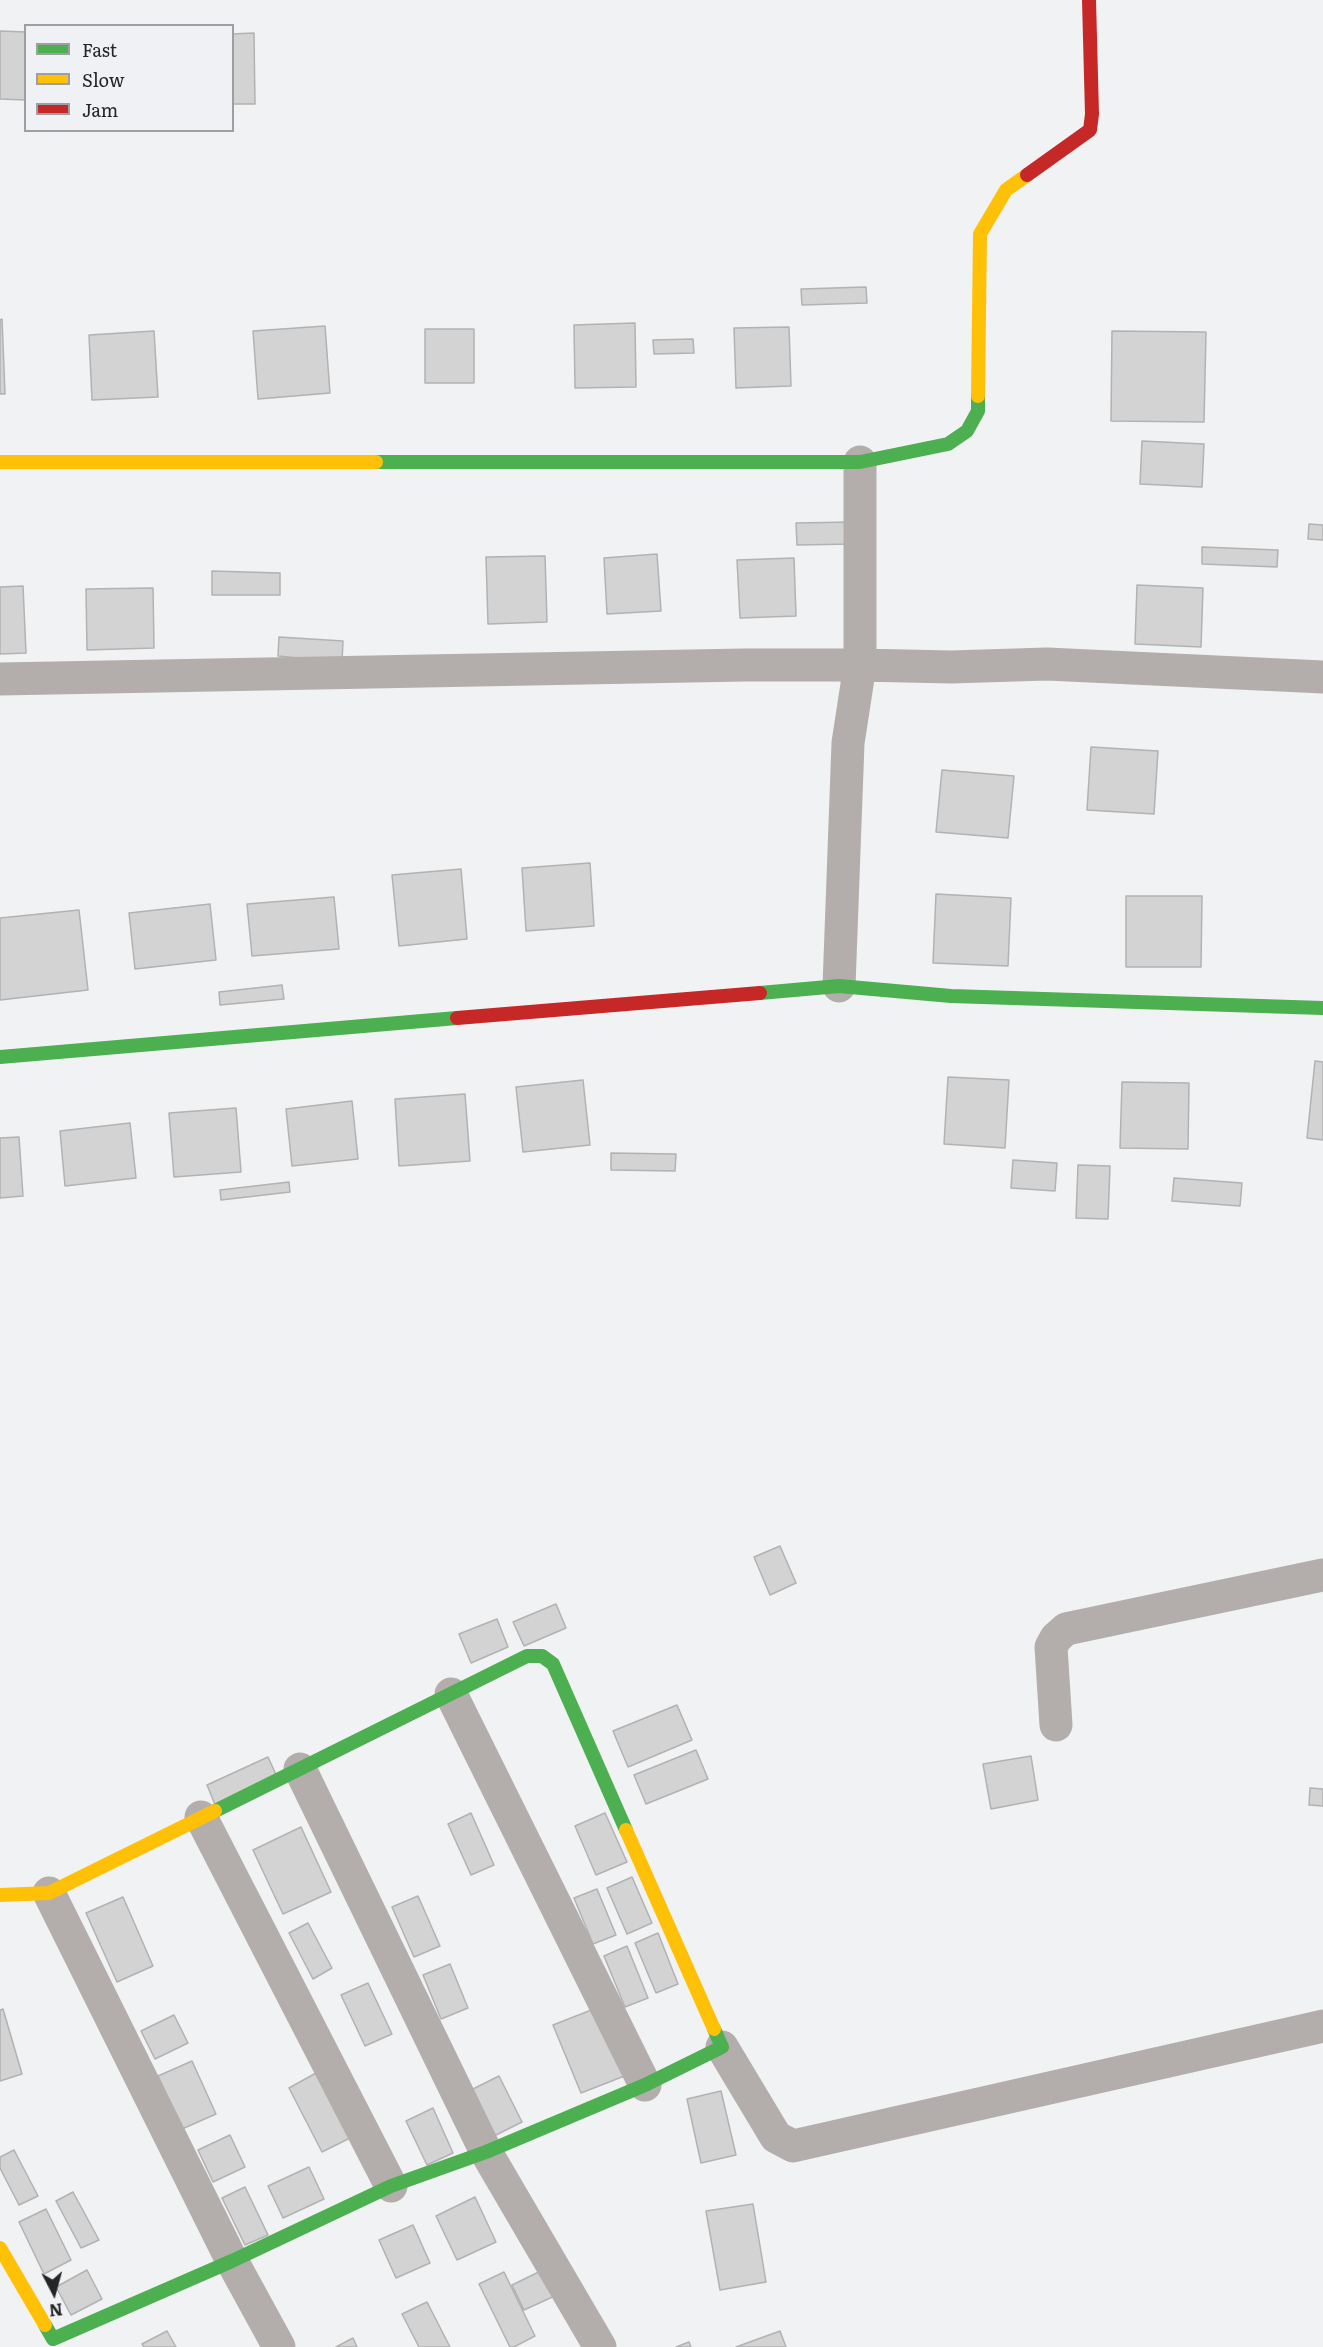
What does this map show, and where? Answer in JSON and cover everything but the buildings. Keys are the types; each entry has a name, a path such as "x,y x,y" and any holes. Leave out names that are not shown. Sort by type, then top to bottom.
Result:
{"street":[{"path":"0,462 860,462 948,444 967,431 978,411 980,234 1006,190 1090,130 1092,114 1089,0"},
{"path":"839,986 848,743 860,665 860,462"},
{"path":"0,679 732,665 951,667 1047,664 1323,677"},
{"path":"0,1057 839,986 951,996 1323,1008"},
{"path":"1056,1725 1051,1647 1056,1638 1066,1629 1323,1575"},
{"path":"0,1894 49,1893 527,1656 542,1656 553,1664 722,2047 776,2137 793,2146 1323,2026"},
{"path":"451,1694 645,2085"},
{"path":"300,1769 486,2152 600,2347"},
{"path":"201,1817 391,2186"},
{"path":"49,1893 232,2261 279,2347"},
{"path":"0,2248 55,2343 391,2186 486,2152 645,2085 722,2047"}],"traffic: fast":[{"path":"376,462 860,462 948,444 967,431 978,411 978,396"},
{"path":"760,993 839,986 951,996 1323,1008"},
{"path":"0,1057 457,1018"},
{"path":"215,1811 527,1656 542,1656 553,1664 626,1830"},
{"path":"45,2325 53,2339 232,2261 391,2186 486,2152 645,2085 722,2047 714,2029"}],"traffic: slow":[{"path":"978,396 980,234 1006,190 1027,175"},
{"path":"0,462 376,462"},
{"path":"0,1895 49,1893 215,1811"},
{"path":"626,1830 714,2029"},
{"path":"0,2248 45,2325"}],"traffic: jam":[{"path":"1027,175 1090,130 1092,114 1089,0"},
{"path":"457,1018 760,993"}]}
